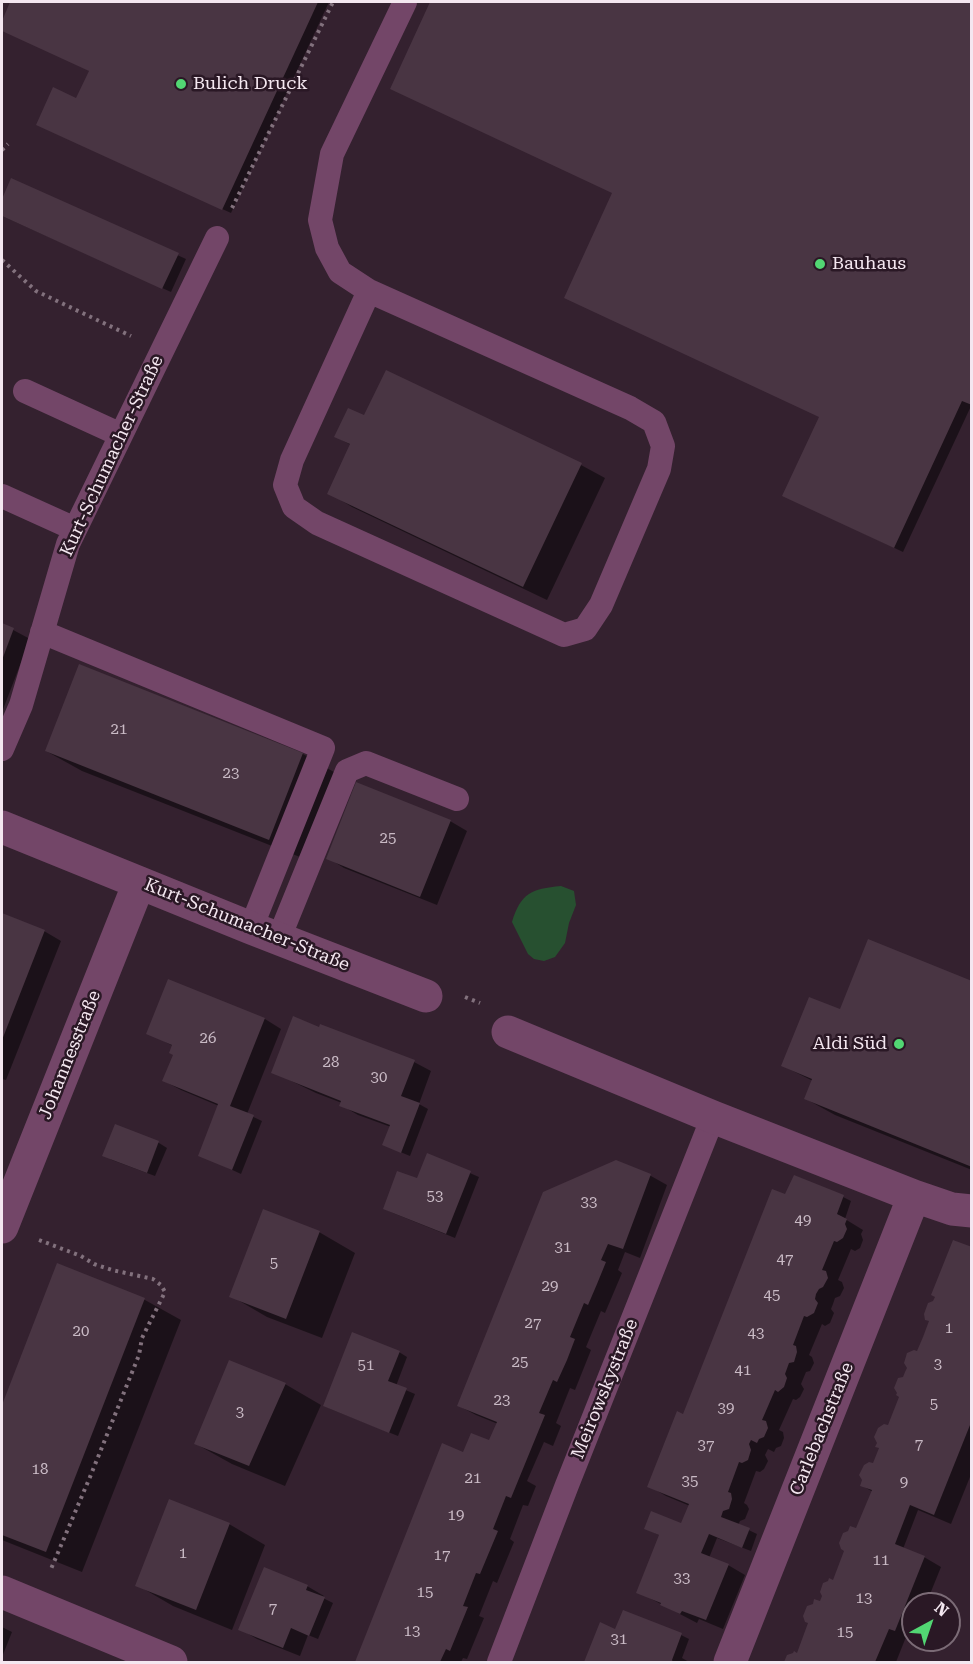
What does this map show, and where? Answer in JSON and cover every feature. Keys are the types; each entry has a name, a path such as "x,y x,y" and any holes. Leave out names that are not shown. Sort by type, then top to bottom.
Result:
{"street":[{"name":"Kurt-Schumacher-Straße","path":"2,827 426,996"},
{"name":"Johannesstraße","path":"2,1226 138,883"},
{"path":"508,1032 914,1196 952,1209 972,1211"},
{"name":"Carlebachstraße","path":"730,1662 914,1196"},
{"path":"2,1592 171,1662"}],"lane":[{"path":"369,291 292,460 285,485 294,507 317,523 564,635 585,629 601,605 659,469 663,446 654,422 630,408 369,291 340,272 327,248 320,220 332,154 405,2"},
{"name":"Kurt-Schumacher-Straße","path":"2,749 21,705 68,544 217,238"},
{"path":"25,391 121,435"},
{"path":"2,496 75,529"},
{"path":"42,632 323,747 265,933"},
{"path":"265,933 347,771 366,763 457,799"},
{"name":"Meirowskystraße","path":"499,1662 714,1117"}],"path":[{"path":"217,238 333,2"},
{"path":"2,150 8,144"},
{"path":"2,260 36,291 162,351"},
{"path":"426,996 453,992 496,1010 508,1032"},
{"path":"2,1226 81,1256 94,1264 153,1279 162,1285 165,1293 142,1338 139,1355 90,1478 35,1606"}],"green space":[{"path":"561,886 574,891 576,905 565,943 555,957 544,961 534,959 528,954 512,922 515,912 529,894"}],"building":[{"name":"Bulich Druck","path":"10,2 318,2 222,210 36,125 53,87 76,98 89,71 2,31 2,21"},
{"name":"Bauhaus","path":"430,2 972,2 972,405 962,401 894,548 782,496 819,417 564,298 612,193 390,89"},
{"path":"11,178 179,253 162,289 2,216 2,199"},
{"path":"386,370 582,463 523,587 327,494 350,444 334,437 348,408 364,415"},
{"path":"2,623 14,628 2,660"},
{"path":"79,664 303,753 269,840 45,751"},
{"path":"356,782 451,820 420,897 326,859"},
{"path":"2,913 45,930 2,1040"},
{"name":"Aldi Süd","path":"868,939 972,981 972,1167 804,1099 812,1079 781,1066 809,997 840,1009"},
{"path":"168,979 265,1018 230,1106 254,1115 232,1170 198,1156 218,1104 162,1081 173,1055 169,1053 172,1045 146,1034"},
{"path":"293,1016 415,1060 401,1096 420,1103 401,1153 382,1145 390,1125 339,1106 341,1101 271,1073"},
{"path":"115,1124 159,1141 147,1173 102,1156"},
{"path":"427,1153 471,1171 446,1234 383,1209 397,1171 417,1178"},
{"path":"616,1160 651,1174 623,1249 608,1244 601,1260 606,1262 588,1305 584,1303 570,1337 575,1339 567,1360 557,1382 553,1380 539,1413 545,1415 511,1498 506,1496 493,1529 498,1531 480,1574 476,1573 463,1606 468,1607 450,1651 446,1649 440,1662 355,1662 442,1443 463,1452 471,1433 489,1440 497,1422 457,1406 543,1192"},
{"path":"794,1175 844,1195 837,1214 847,1219 845,1224 847,1229 843,1238 837,1242 834,1241 822,1270 826,1271 828,1278 816,1294 815,1299 818,1303 814,1313 807,1317 804,1316 793,1345 796,1346 797,1352 794,1362 789,1363 784,1387 778,1392 775,1390 762,1420 766,1421 768,1428 764,1437 757,1443 751,1440 748,1460 739,1462 728,1492 731,1493 732,1499 729,1509 723,1511 721,1517 750,1528 742,1548 709,1534 701,1553 729,1564 706,1620 682,1611 680,1614 636,1593 659,1535 644,1529 651,1511 681,1523 689,1504 647,1487 677,1411 683,1414 772,1189 785,1194"},
{"path":"263,1209 320,1231 286,1319 229,1297"},
{"path":"953,1240 972,1247 972,1420 934,1515 910,1505 895,1544 925,1556 911,1592 901,1592 901,1616 895,1631 889,1629 875,1662 784,1662 787,1655 794,1651 797,1653 808,1623 805,1622 803,1616 807,1606 813,1604 814,1599 820,1601 823,1583 829,1578 833,1580 844,1551 839,1543 843,1533 848,1531 850,1526 856,1528 872,1490 860,1486 862,1480 859,1475 864,1465 869,1462 873,1463 879,1448 875,1447 877,1443 874,1437 878,1428 884,1424 888,1425 899,1397 894,1388 898,1378 903,1377 907,1368 904,1363 907,1353 917,1351 929,1321 925,1320 924,1314 928,1303 935,1297 931,1295"},
{"path":"57,1263 145,1298 46,1552 2,1535 2,1405"},
{"path":"352,1332 400,1351 388,1381 407,1388 389,1433 323,1406"},
{"path":"229,1360 286,1383 249,1466 194,1444"},
{"path":"169,1499 230,1523 196,1610 135,1586"},
{"path":"264,1567 308,1585 306,1590 325,1597 309,1636 291,1628 283,1648 238,1630"},
{"path":"623,1610 682,1633 673,1662 584,1662 600,1622 615,1629"}],"place":[{"name":"Bulich Druck","path":"181,84"},
{"name":"Bauhaus","path":"820,264"},
{"name":"Aldi Süd","path":"899,1044"}]}
